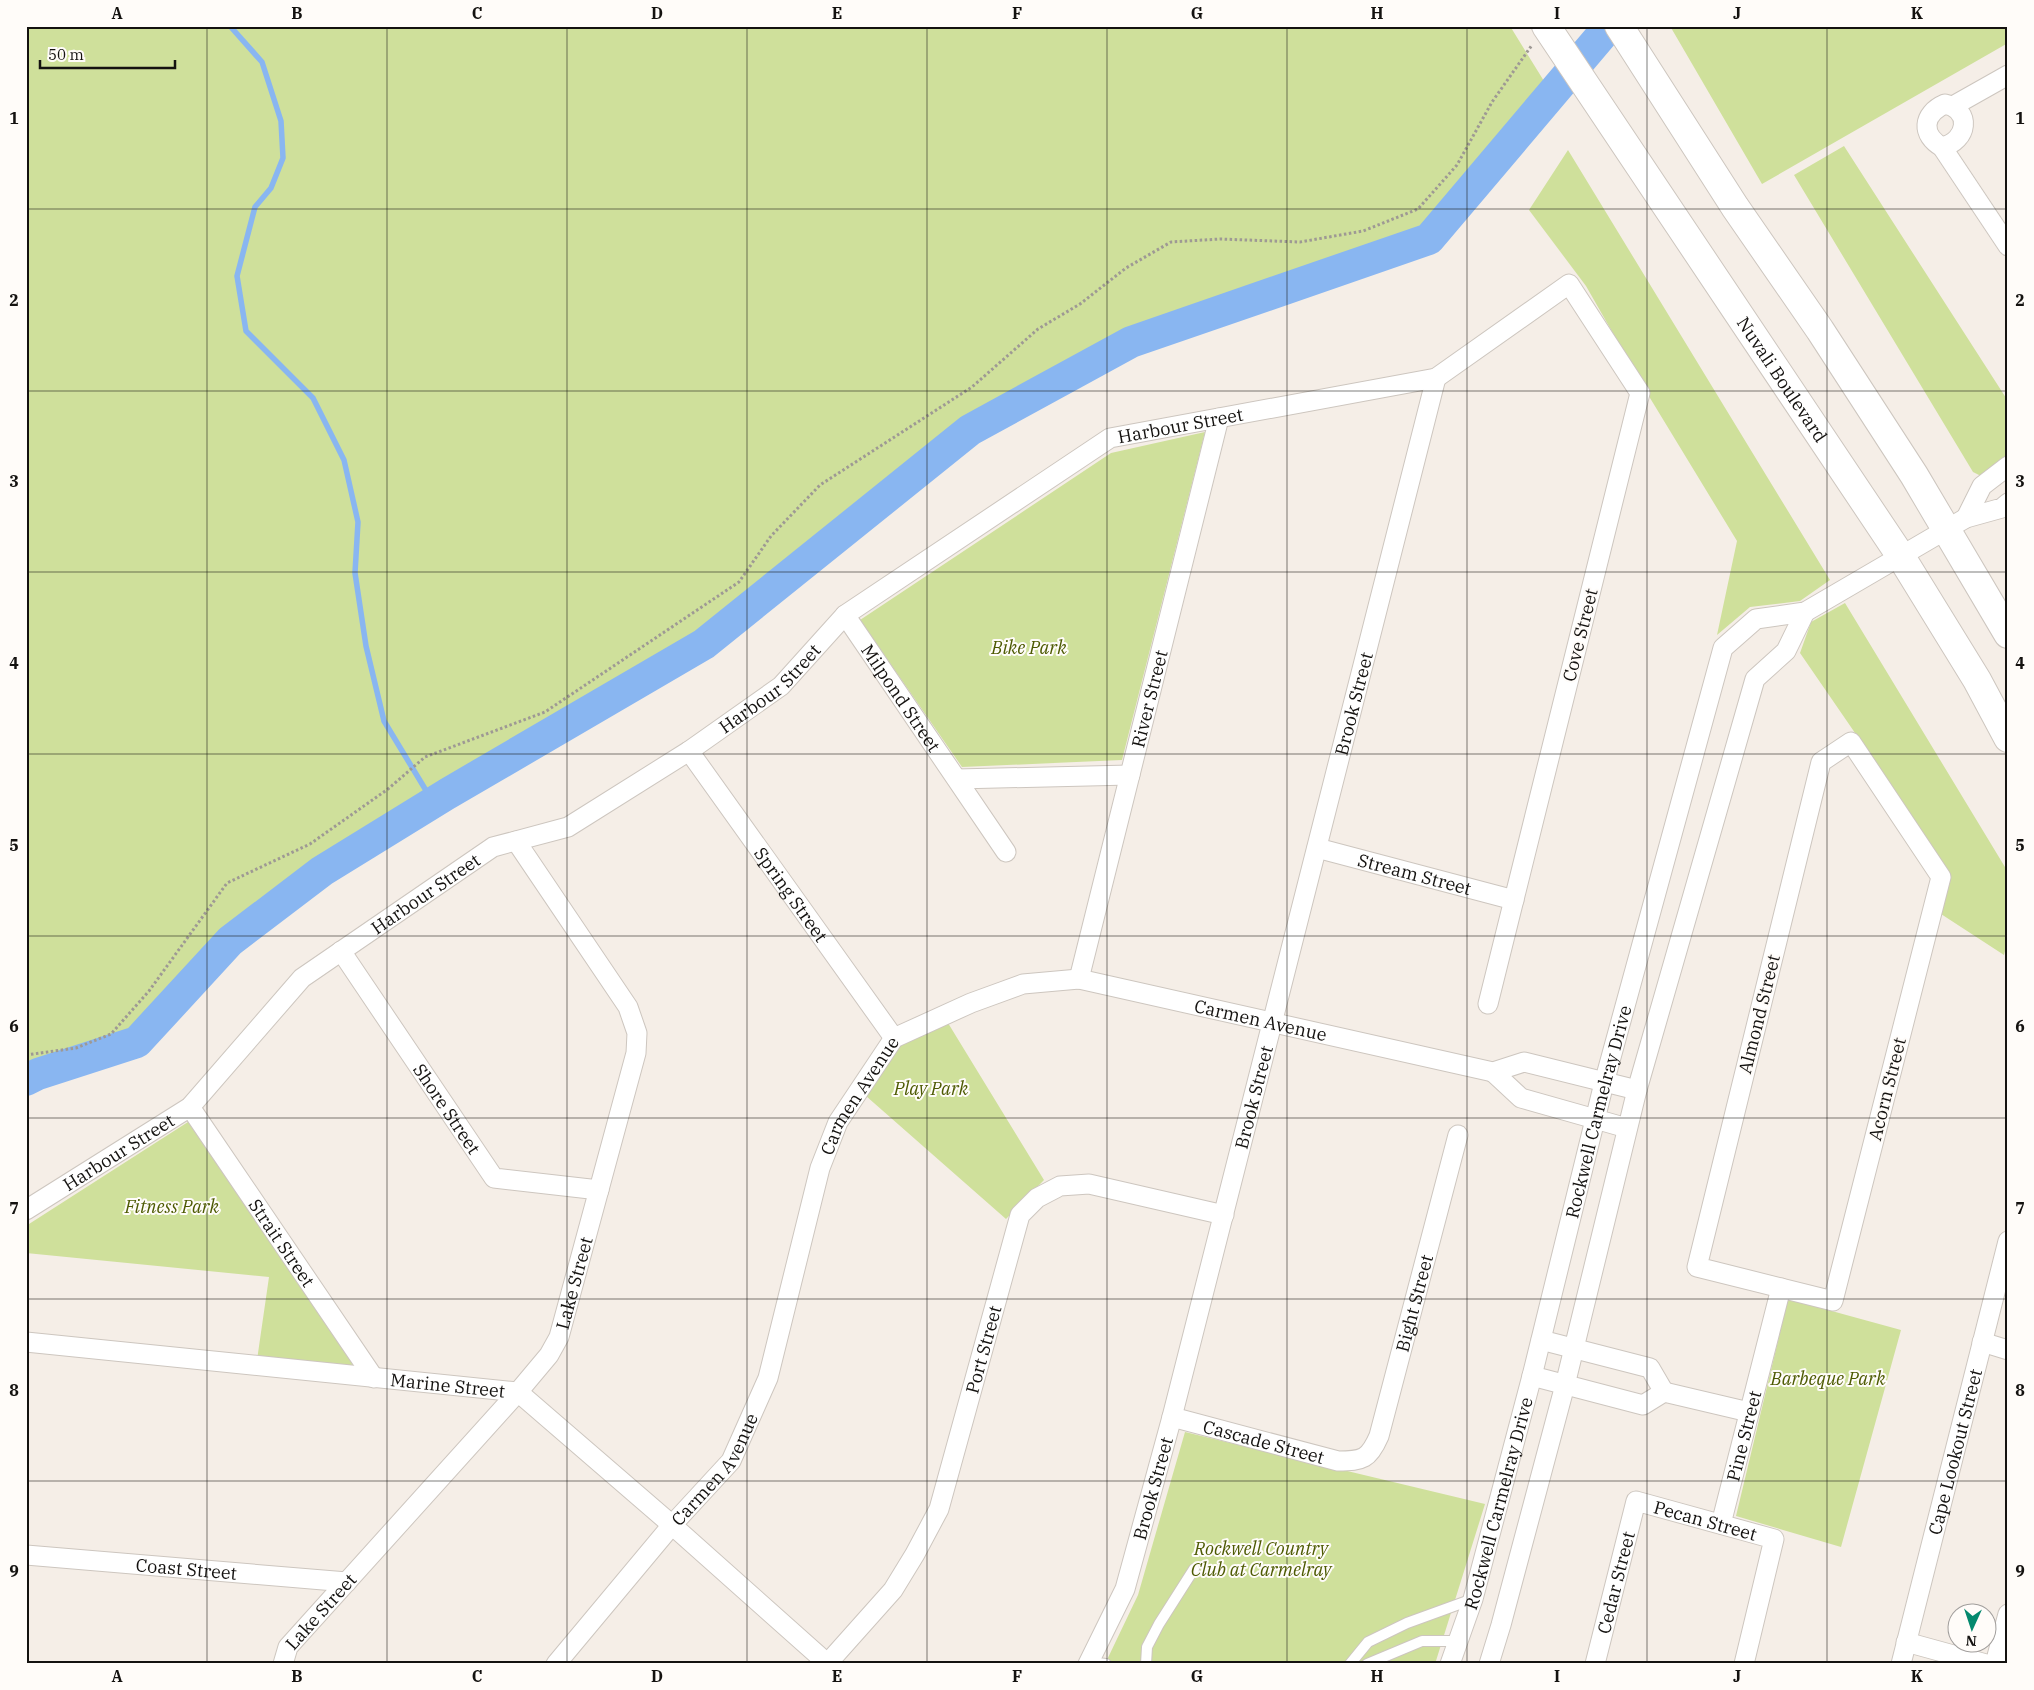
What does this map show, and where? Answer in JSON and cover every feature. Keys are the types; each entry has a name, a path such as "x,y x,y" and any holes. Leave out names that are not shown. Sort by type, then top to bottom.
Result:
{"street":[{"path":"1619,26 1735,207 1820,330 1914,475 1956,524 2008,634"},
{"name":"Nuvali Boulevard","path":"1546,35 1595,98 1900,555 1977,680 2008,738"},
{"path":"1953,106 2008,75"},
{"path":"1942,147 1956,140 1964,126 1959,112 1953,106 1945,104 1936,108 1929,115 1927,124 1928,134 1934,142 1942,147 2008,246"},
{"name":"Harbour Street","path":"26,1210 190,1107 302,978 493,848 568,826 689,751 781,686 845,616 1110,438 1436,378 1569,284"},
{"name":"Cove Street","path":"1488,1004 1640,393 1569,284"},
{"name":"Brook Street","path":"1094,1663 1125,1589 1172,1417 1436,378"},
{"name":"River Street","path":"1079,979 1219,418"},
{"path":"1956,524 1982,486 2008,466"},
{"name":"Rockwell Carmelray Drive","path":"1450,1664 1472,1599 1532,1376 1604,1083 1723,648 1756,619 1805,612 1956,524 2002,508 2008,504"},
{"name":"Rockwell Carmelray Drive","path":"1489,1664 1565,1385 1637,1090 1754,679 1786,651 1805,612"},
{"name":"Milpond Street","path":"845,616 1006,852"},
{"name":"Almond Street","path":"1780,1288 1696,1267 1821,762 1851,742 1941,877"},
{"name":"Spring Street","path":"689,751 894,1038"},
{"path":"957,779 1130,775"},
{"name":"Lake Street","path":"282,1664 288,1647 518,1392 549,1355 560,1337 636,1053 637,1033 628,1007 516,841"},
{"name":"Stream Street","path":"1317,848 1514,900"},
{"name":"Acorn Street","path":"1780,1288 1833,1301 1941,877"},
{"name":"Shore Street","path":"341,951 494,1178 599,1190"},
{"name":"Carmen Avenue","path":"556,1664 672,1525 731,1461 768,1378 820,1168 838,1122 894,1038 971,1003 1022,984 1079,979 1273,1021 1493,1072 1521,1098 1627,1128"},
{"path":"1493,1072 1524,1062 1637,1090"},
{"name":"Strait Street","path":"190,1107 374,1378"},
{"name":"Bight Street","path":"1357,1461 1372,1452 1379,1436 1458,1135"},
{"name":"Port Street","path":"827,1663 893,1590 939,1510 1020,1215 1037,1198 1060,1186 1089,1184 1224,1216"},
{"name":"Cape Lookout Street","path":"1901,1664 2008,1241"},
{"name":"Pine Street","path":"1721,1524 1780,1288"},
{"path":"1541,1340 1650,1368 1664,1392"},
{"name":"Marine Street","path":"26,1342 518,1392 672,1525 827,1663"},
{"path":"1982,1342 2008,1350"},
{"path":"1532,1376 1643,1405 1664,1392 1749,1412"},
{"name":"Cascade Street","path":"1172,1417 1338,1460 1357,1461"},
{"name":"Pecan Street","path":"1636,1501 1774,1538 1744,1664"},
{"name":"Cedar Street","path":"1595,1664 1636,1501"},
{"name":"Coast Street","path":"26,1555 347,1582"},
{"path":"1995,1664 2008,1614"},
{"path":"1906,1642 1986,1664"}],"lane":[{"path":"1146,1664 1147,1647 1159,1624 1194,1569"},
{"path":"1350,1664 1368,1642 1408,1623 1472,1599"},
{"path":"1367,1664 1422,1641 1459,1641"}],"path":[{"path":"26,1055 76,1048 111,1034 149,991 227,883 310,844 388,789 425,757 545,712 739,582 772,536 820,485 972,387 1038,329 1080,304 1126,268 1171,242 1220,239 1300,242 1363,231 1418,209 1457,165 1492,102 1546,35"}],"green space":[{"path":"26,26 1510,26 1552,94 1429,239 1131,342 970,430 704,644 433,802 322,871 230,941 137,1042 38,1074 26,1080"},
{"path":"1670,26 2008,26 2008,43 1762,184"},
{"path":"1844,146 2008,401 2008,456 1981,476 1973,472 1794,175"},
{"path":"1568,150 1830,580 1800,601 1750,607 1717,635 1737,541 1650,398 1586,286 1529,210"},
{"name":"Bike Park","path":"1205,432 1122,760 962,767 860,620 1111,453"},
{"path":"1845,603 2008,872 2008,939 2004,955 1941,914 1949,877 1800,653 1811,622"},
{"name":"Play Park","path":"948,1023 1044,1180 1006,1219 866,1096 898,1047"},
{"name":"Fitness Park","path":"188,1122 364,1371 257,1360 269,1277 26,1253 26,1229 29,1224"},
{"name":"Barbeque Park","path":"1788,1299 1901,1330 1841,1547 1736,1516"},
{"name":"Rockwell Country Club at Carmelray","path":"1185,1432 1485,1504 1435,1664 1105,1664 1138,1595"}],"waterway":[{"path":"230,26 262,62 281,121 283,158 271,188 255,207 237,276 246,331 313,398 344,460 358,522 355,573 366,646 384,721 433,802"},
{"path":"26,1080 38,1074 137,1042 230,941 322,871 447,794 704,644 970,430 1131,342 1429,239 1606,30 1614,26"}]}
